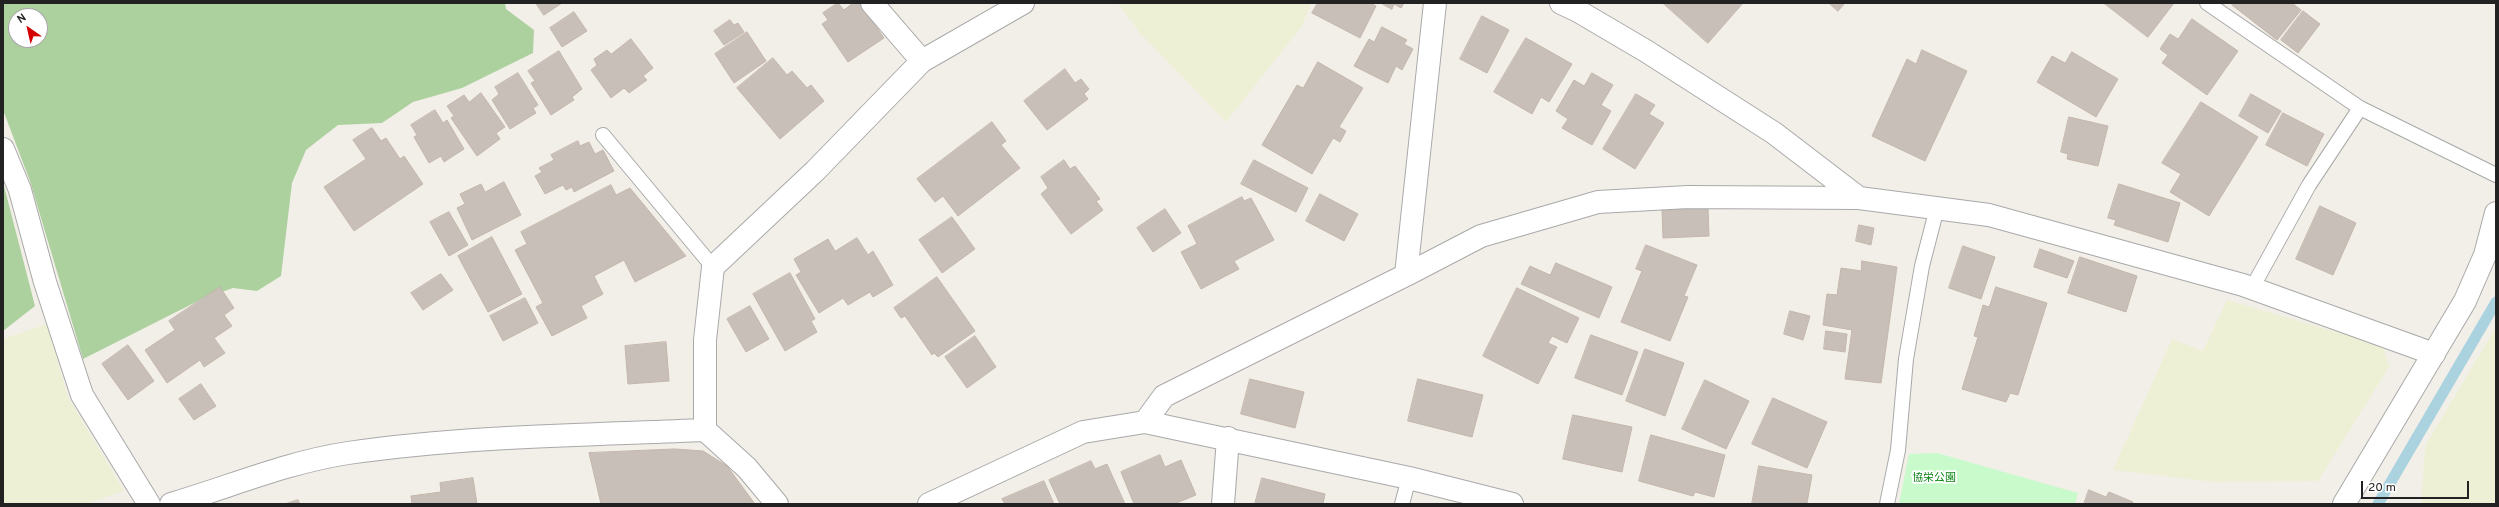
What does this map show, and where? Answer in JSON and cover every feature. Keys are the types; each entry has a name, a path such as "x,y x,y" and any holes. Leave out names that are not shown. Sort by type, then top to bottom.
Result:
{"street":[{"path":"872,3 922,61"},
{"path":"705,430 705,340 713,267 815,170 922,61 1024,3"},
{"path":"1406,275 1435,3"},
{"path":"1562,3 1578,10 1639,47 1774,133 1859,198"},
{"path":"3,149 20,190 45,282 82,395 149,504"},
{"path":"1145,422 1164,396 1481,236 1598,202 1688,197 1859,198 1989,215 2252,288 2434,354"},
{"path":"2344,504 2465,301 2485,255 2496,213"},
{"path":"929,504 1083,432 1145,422 1228,438 1409,478 1512,504"},
{"path":"171,504 216,498 291,466 348,453 460,441 705,430 747,468 778,504"},
{"path":"1223,504 1228,438"}],"lane":[{"path":"2207,3 2360,108 2496,175"},
{"path":"2252,288 2309,185 2360,108"},
{"path":"603,135 713,267"},
{"path":"1887,504 1898,450 1906,359 1922,266 1937,208"},
{"path":"1402,504 1409,478"}],"green space":[{"path":"3,3 505,3 506,9 534,30 533,53 462,88 413,102 382,123 338,125 306,150 292,183 281,276 257,291 233,288 202,299 83,359 30,181 3,110"},
{"path":"1118,3 1311,3 1302,26 1226,122 1139,32"},
{"path":"3,182 35,306 3,331"},
{"path":"2227,300 2383,346 2389,367 2318,481 2215,482 2113,470 2172,339 2203,351"},
{"path":"47,324 68,397 124,491 85,504 3,504 3,339"},
{"path":"2496,327 2496,504 2421,504 2425,446"},
{"name":"協栄公園","path":"1937,453 2078,493 2075,504 1899,504 1909,454"}],"building":[{"path":"536,3 562,3 544,15"},
{"path":"838,3 844,10 853,3 860,3 884,38 848,62 822,24 828,20 823,13"},
{"path":"1318,3 1370,3 1376,6 1360,38 1312,13"},
{"path":"1381,3 1404,3 1401,8 1394,4 1392,9"},
{"path":"1663,3 1743,3 1708,43"},
{"path":"1829,3 1845,3 1838,11"},
{"path":"2104,3 2174,3 2148,37"},
{"path":"2233,3 2292,3 2301,10 2277,40 2232,5"},
{"path":"2303,11 2320,24 2298,53 2281,40"},
{"path":"574,12 587,31 562,47 550,28"},
{"path":"1482,16 1509,30 1487,73 1460,59"},
{"path":"2192,19 2238,51 2207,95 2162,63 2168,55 2160,49 2170,34 2178,39"},
{"path":"730,20 734,25 738,23 744,32 724,45 714,31"},
{"path":"1382,27 1407,40 1404,44 1413,49 1402,70 1396,66 1388,83 1354,66 1369,39 1374,42"},
{"path":"747,32 766,61 734,83 715,54"},
{"path":"1526,38 1572,64 1549,102 1541,97 1532,114 1494,92"},
{"path":"631,39 653,68 643,76 647,80 629,93 624,88 611,98 591,70 597,65 594,59 607,50 611,54"},
{"path":"1922,50 1967,71 1925,161 1872,136 1907,59 1916,64"},
{"path":"559,51 582,89 572,97 574,100 551,115 531,83 535,81 528,71"},
{"path":"2072,52 2118,79 2096,117 2037,82 2052,56 2065,63"},
{"path":"773,58 787,75 792,71 807,88 811,85 824,101 780,139 737,88"},
{"path":"1318,62 1363,88 1339,127 1346,131 1340,142 1333,138 1312,174 1262,145 1297,85 1303,88"},
{"path":"1065,69 1075,83 1081,79 1089,89 1084,94 1088,99 1047,130 1024,101"},
{"path":"518,73 538,105 533,108 536,113 510,129 492,100 499,94 495,87"},
{"path":"1592,73 1613,85 1601,105 1611,111 1592,145 1562,128 1568,119 1556,111 1574,80 1584,86"},
{"path":"481,93 505,127 496,133 500,139 477,156 451,118 454,116 447,106 464,95 469,102"},
{"path":"1636,94 1655,105 1649,114 1664,123 1635,169 1603,149"},
{"path":"2251,94 2281,111 2268,133 2239,116"},
{"path":"2201,102 2258,137 2209,216 2170,192 2181,174 2162,163"},
{"path":"435,110 443,123 447,120 464,149 444,162 441,156 429,163 414,137 417,135 411,125"},
{"path":"2283,113 2324,134 2307,166 2266,145"},
{"path":"2069,117 2108,126 2098,166 2067,159 2068,154 2061,152"},
{"path":"992,122 1006,141 1001,145 1020,168 958,216 943,196 935,202 917,179"},
{"path":"372,128 381,141 386,138 400,159 404,156 423,184 354,231 324,187 366,159 353,140"},
{"path":"578,141 580,146 589,142 595,154 603,150 614,171 574,192 572,187 566,190 563,185 545,194 535,176 542,172 539,168 554,160 551,155"},
{"path":"1064,160 1070,169 1075,166 1100,199 1096,201 1103,210 1071,234 1041,194 1048,188 1041,177"},
{"path":"1254,160 1308,188 1296,212 1241,184"},
{"path":"504,182 521,215 472,240 457,208 465,204 460,194 481,184 485,192"},
{"path":"2119,184 2180,203 2168,242 2114,225 2116,220 2108,218"},
{"path":"611,185 616,195 630,188 686,256 635,282 624,260 594,276 603,294 581,306 587,318 552,336 536,307 543,303 515,250 527,244 521,232"},
{"path":"1320,194 1358,214 1344,241 1306,221"},
{"path":"1242,197 1244,201 1251,198 1274,240 1234,261 1239,269 1201,289 1181,252 1197,244 1188,226"},
{"path":"2320,206 2356,223 2333,275 2296,259"},
{"path":"1708,208 1709,236 1663,238 1662,210"},
{"path":"1165,209 1181,233 1153,252 1137,228"},
{"path":"449,212 468,245 449,256 430,222"},
{"path":"952,217 975,249 942,273 919,240"},
{"path":"1859,225 1874,228 1871,245 1856,241"},
{"path":"492,237 522,294 488,312 458,256"},
{"path":"857,238 868,255 873,251 893,285 873,297 870,292 848,305 843,298 819,313 796,275 801,272 794,259 828,239 835,251"},
{"path":"1646,245 1697,265 1684,296 1688,297 1670,341 1621,322 1642,271 1636,269"},
{"path":"1963,246 1995,257 1981,299 1949,288"},
{"path":"2040,249 2074,261 2067,278 2034,267"},
{"path":"2080,257 2137,276 2126,312 2068,293"},
{"path":"1862,261 1897,267 1881,383 1845,379 1852,330 1823,325 1827,294 1837,295 1841,268 1861,271"},
{"path":"1556,263 1612,287 1599,318 1521,284 1530,266 1550,275"},
{"path":"790,273 815,319 811,321 817,332 785,351 753,294"},
{"path":"441,274 453,290 423,310 411,293"},
{"path":"937,277 975,331 938,357 934,353 932,355 905,316 901,318 894,308"},
{"path":"220,287 234,308 224,315 232,326 214,338 225,353 204,367 200,360 167,383 145,350 175,330 169,321"},
{"path":"1996,287 2047,303 2018,395 2010,393 2006,402 1962,389 1978,337 1974,336 1983,305 1989,307"},
{"path":"1517,288 1579,318 1567,343 1552,336 1548,343 1557,347 1538,384 1483,356"},
{"path":"525,298 538,323 503,341 490,316"},
{"path":"750,306 769,339 746,352 727,319"},
{"path":"1790,311 1810,316 1803,340 1784,334"},
{"path":"1826,331 1847,334 1845,352 1824,349"},
{"path":"1591,335 1638,352 1622,395 1575,378"},
{"path":"975,336 996,367 967,388 945,357"},
{"path":"666,342 669,381 628,384 625,346"},
{"path":"128,345 154,381 128,400 102,364"},
{"path":"1645,349 1684,363 1665,416 1626,401"},
{"path":"1250,379 1304,392 1295,428 1241,414"},
{"path":"1418,379 1483,395 1472,437 1408,421"},
{"path":"1705,380 1749,401 1726,449 1682,429"},
{"path":"201,384 216,406 194,420 179,399"},
{"path":"1773,398 1827,422 1807,468 1752,444"},
{"path":"1573,415 1632,427 1622,472 1563,459"},
{"path":"1651,435 1725,455 1714,497 1695,492 1693,496 1639,481"},
{"path":"675,449 703,451 727,466 755,504 601,504 589,453"},
{"path":"1160,455 1165,467 1181,460 1196,495 1174,504 1134,504 1121,472"},
{"path":"1091,461 1095,469 1107,464 1125,504 1060,504 1049,480"},
{"path":"1759,466 1812,475 1807,503 1752,504"},
{"path":"473,478 477,504 412,504 411,496 441,492 440,483"},
{"path":"1262,478 1325,494 1323,504 1255,504"},
{"path":"1044,481 1054,504 1005,504 1002,499"},
{"path":"2089,490 2106,497 2109,492 2133,502 2132,504 2084,504"},
{"path":"298,500 300,504 285,504"}],"waterway":[{"path":"2378,504 2496,302"}]}
